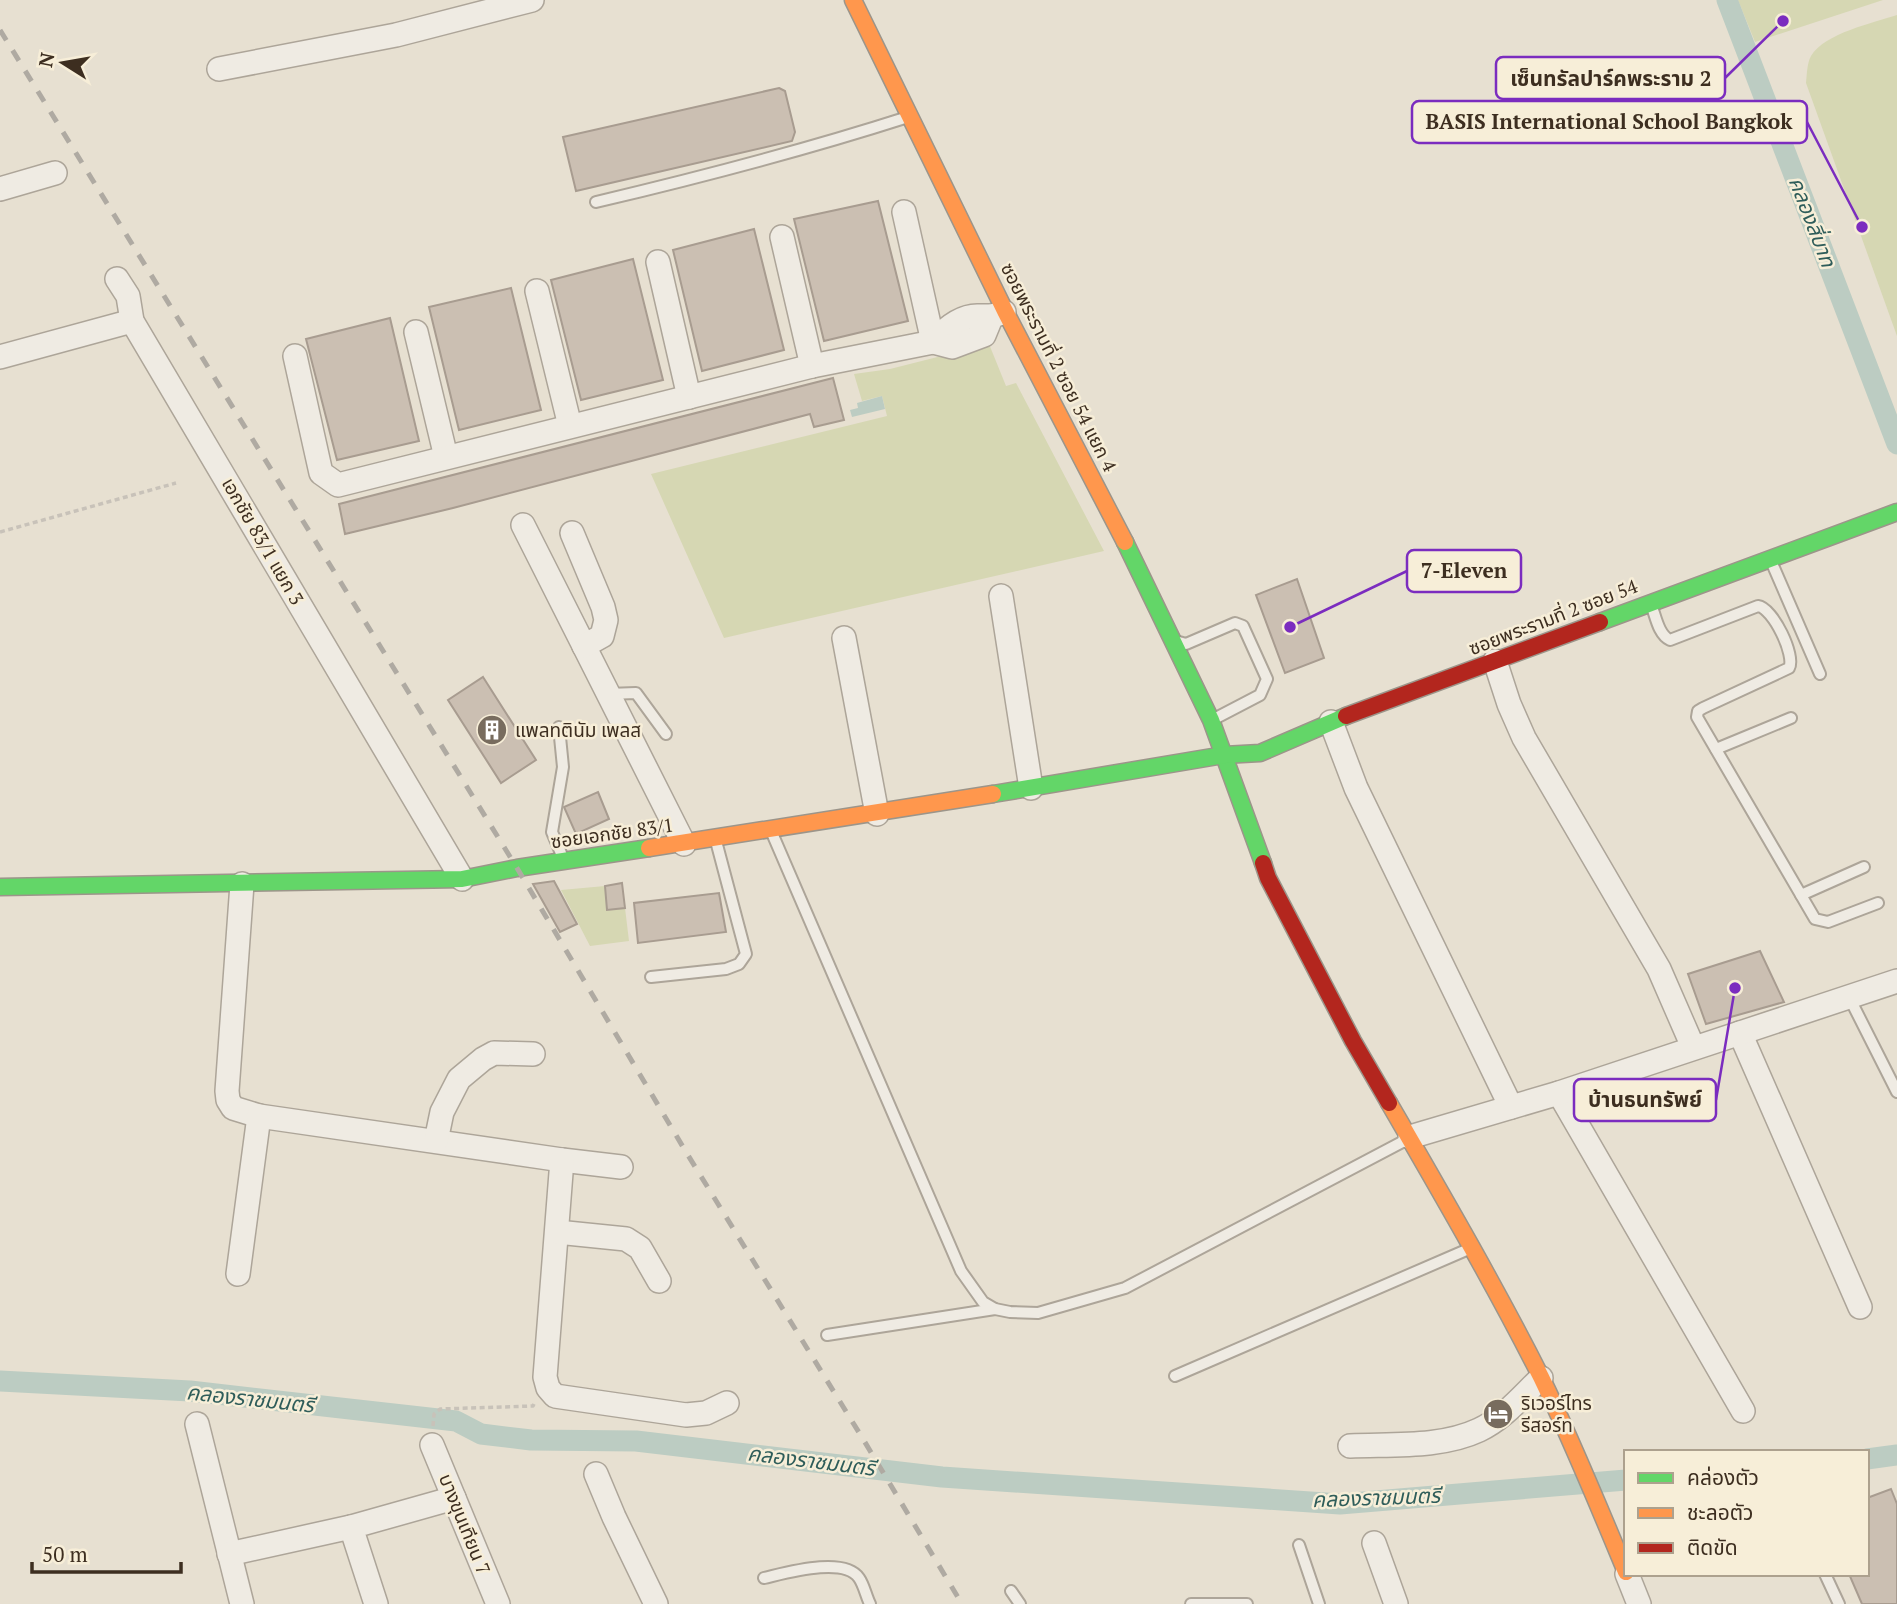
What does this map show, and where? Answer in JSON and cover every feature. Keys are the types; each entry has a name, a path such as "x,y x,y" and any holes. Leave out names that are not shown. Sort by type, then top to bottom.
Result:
{"street":[{"path":"219,69 396,35 532,0"},
{"name":"ซอยพระรามที่ 2 ซอย 54 แยก 4","path":"853,0 911,116 998,314 1115,522 1212,720 1268,878 1353,1041 1472,1247 1541,1378 1624,1568"},
{"path":"0,189 55,173"},
{"path":"904,212 933,342"},
{"path":"782,237 813,366"},
{"path":"658,262 688,397"},
{"name":"เอกชัย 83/1 แยก 3","path":"117,279 128,296 132,321 462,879"},
{"path":"537,291 570,426"},
{"path":"295,356 321,472 338,485 813,366 933,342 946,328 974,316 998,314"},
{"path":"0,357 132,321"},
{"path":"416,332 446,457"},
{"name":"ซอยพระรามที่ 2 ซอย 54","path":"1224,755 1260,753 1331,722 1897,512"},
{"path":"523,525 684,844"},
{"path":"572,533 606,620 602,636 584,646"},
{"path":"1001,596 1031,788"},
{"path":"845,638 877,814"},
{"path":"1495,662 1508,704 1524,738 1659,968 1693,1047"},
{"path":"1331,722 1356,788 1511,1107"},
{"name":"ซอยเอกชัย 83/1","path":"0,887 462,879 877,814 1224,755"},
{"path":"242,884 227,1091 233,1108 258,1116 621,1167"},
{"path":"1410,1138 1559,1093 1897,981"},
{"path":"1740,1033 1860,1307"},
{"path":"436,1141 442,1112 459,1079 482,1059 494,1053 533,1054"},
{"path":"1559,1093 1743,1411"},
{"path":"238,1274 258,1116"},
{"path":"562,1160 545,1377 548,1388 555,1396 686,1415 706,1413 726,1403"},
{"path":"557,1232 589,1233 626,1239 640,1248 659,1281"},
{"path":"1350,1446 1449,1440 1478,1430 1502,1413 1541,1378"},
{"path":"197,1424 242,1604"},
{"name":"บางขุนเทียน 7","path":"432,1445 498,1604"},
{"path":"596,1474 656,1604"},
{"path":"229,1554 351,1527 454,1498"},
{"path":"351,1527 376,1604"},
{"path":"1374,1543 1396,1604"},
{"path":"1627,1576 1639,1604"}],"lane":[{"path":"596,202 723,172 832,142 911,116"},
{"path":"1770,559 1820,674"},
{"path":"1650,602 1664,636 1670,640 1758,606 1770,612 1791,655 1792,663 1789,668 1698,711 1697,717 1815,919 1824,923 1878,903"},
{"path":"1171,639 1186,644 1226,626 1236,623 1242,626 1267,679 1265,688 1260,695 1212,720"},
{"path":"608,694 636,693 666,734"},
{"path":"1716,748 1791,718"},
{"path":"559,727 563,767 552,832 564,861"},
{"path":"771,830 961,1271 983,1301 995,1309"},
{"path":"651,977 726,969 739,964 746,954 716,839"},
{"path":"1801,895 1864,867"},
{"path":"1849,997 1897,1092"},
{"path":"827,1335 995,1309 1038,1313 1125,1288 1410,1138"},
{"path":"1175,1376 1472,1247"},
{"path":"1299,1545 1319,1604"},
{"path":"764,1577 811,1567 848,1569 859,1577 870,1604"},
{"path":"1826,1576 1839,1604"},
{"path":"1011,1591 1020,1604"},
{"path":"1191,1604 1247,1604"}],"path":[{"path":"0,532 176,483"},
{"path":"434,1414 440,1409 533,1406 548,1388"}],"green space":[{"path":"1738,0 1883,0 1755,42"},
{"path":"1897,15 1897,336 1806,83 1811,56 1827,41 1850,30"},
{"path":"989,344 1006,386 1016,383 1104,551 724,638 651,474 887,416 882,396 862,401 854,374 890,369"},
{"path":"605,886 607,910 625,908 629,941 590,946 561,890"}],"shaded area":[{"path":"882,396 885,409 852,417 850,410 858,408 857,403"}],"building":[{"path":"779,88 785,91 795,132 792,141 576,191 563,137"},
{"path":"878,201 908,321 824,341 794,219"},
{"path":"754,229 784,350 702,371 673,250"},
{"path":"633,259 663,380 581,400 551,280"},
{"path":"511,288 541,410 459,430 429,307"},
{"path":"390,318 419,441 337,460 306,339"},
{"path":"833,378 844,420 814,427 810,414 345,534 339,504"},
{"path":"1297,579 1324,658 1285,673 1256,595"},
{"name":"แพลทตินัม เพลส","path":"483,677 536,760 501,783 448,700"},
{"path":"598,792 609,819 576,834 564,807"},
{"path":"554,881 577,924 560,932 533,884"},
{"path":"622,883 625,908 607,910 605,886"},
{"path":"719,893 726,932 638,943 634,903"},
{"path":"1760,951 1784,1002 1706,1024 1688,974"},
{"path":"1891,1489 1897,1504 1897,1604 1862,1604 1850,1576 1869,1576 1869,1497"}],"waterway":[{"name":"คลองสี่บาท","path":"1727,0 1897,444"},
{"name":"คลองราชมนตรี","path":"0,1381 190,1391 456,1421 481,1434 531,1440 636,1441 942,1477 1340,1504 1624,1480"},
{"name":"คลองราชมนตรี","path":"1869,1459 1897,1455"}],"railway":[{"path":"0,30 517,868 686,1152 962,1604"}],"traffic: fast":[{"path":"1600,622 1897,512"},
{"path":"1125,542 1211,720 1263,863"},
{"path":"993,794 1224,755 1260,753 1346,716"},
{"path":"0,887 462,879 649,848"}],"traffic: slow":[{"path":"853,0 1005,311 1125,542"},
{"path":"649,848 993,794"},
{"path":"1389,1103 1486,1273 1541,1377 1624,1567"}],"traffic: jam":[{"path":"1346,716 1600,622"},
{"path":"1263,863 1268,878 1353,1041 1389,1103"}],"place":[{"name":"เซ็นทรัลปาร์คพระราม 2","path":"1783,21"},
{"name":"BASIS International School Bangkok","path":"1862,227"},
{"name":"7-Eleven","path":"1290,627"},
{"name":"แพลทตินัม เพลส","path":"492,730"},
{"name":"บ้านธนทรัพย์","path":"1735,988"},
{"name":"ริเวอร์ไทร รีสอร์ท","path":"1498,1414"}]}
